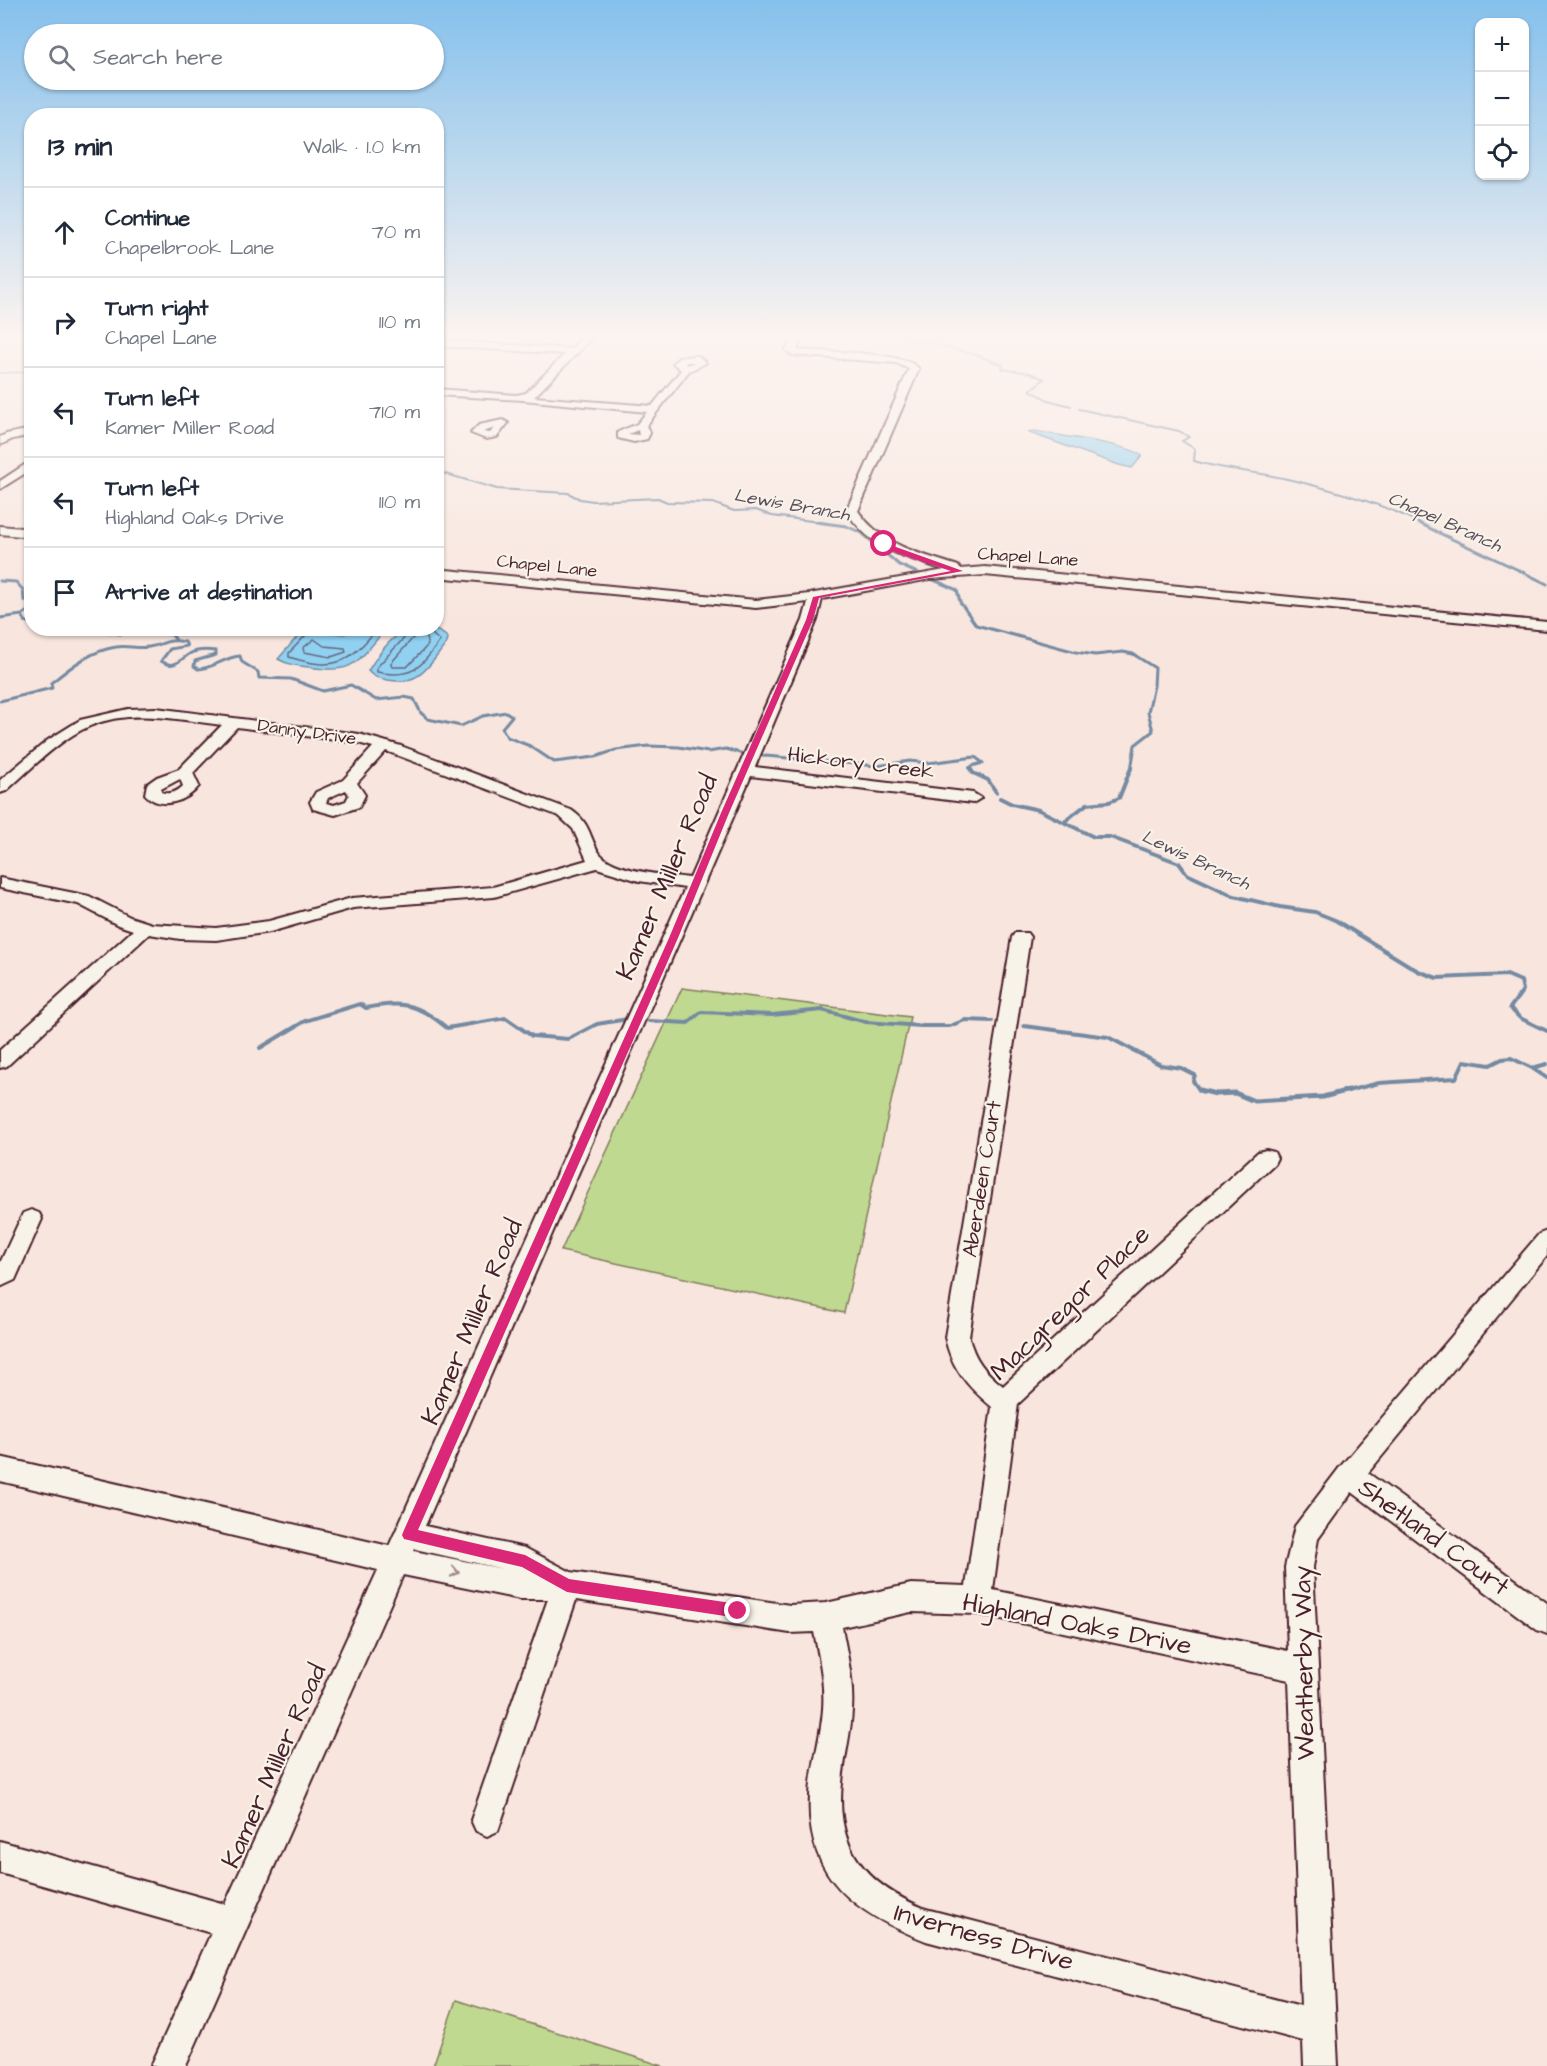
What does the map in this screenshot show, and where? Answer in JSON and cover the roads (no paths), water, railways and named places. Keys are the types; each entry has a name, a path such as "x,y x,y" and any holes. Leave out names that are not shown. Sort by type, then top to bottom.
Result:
{"street":[{"path":"888,431 852,511 863,526 891,548 959,571"},
{"path":"0,442 10,436 24,433"},
{"path":"0,486 24,469"},
{"path":"0,530 24,532"},
{"name":"Chapel Lane","path":"444,574 737,603 774,603 959,571 1016,573 1547,626"},
{"name":"Kamer Miller Road","path":"168,2066 409,1535 810,620 816,597"},
{"name":"Danny Drive","path":"0,788 63,736 99,719 128,713 149,712 235,721 333,734 383,745 565,813 583,828 592,856 598,862"},
{"path":"185,772 235,721"},
{"path":"349,783 383,745"},
{"name":"Hickory Creek","path":"744,770 973,798"},
{"path":"0,883 77,898 124,921 145,928 198,934 234,932 270,926 352,903 495,892 598,862 629,873 695,885"},
{"path":"0,1061 145,928"},
{"name":"Aberdeen Court","path":"1005,1403 966,1367 957,1337 1021,937"},
{"name":"Macgregor Place","path":"978,1600 1005,1403 1028,1376 1266,1158"},
{"path":"0,1278 7,1273 31,1219"},
{"name":"Weatherby Way","path":"1321,2066 1302,1668 1299,1567 1305,1535 1312,1522 1349,1475 1547,1240"},
{"name":"Highland Oaks Drive","path":"3,1475 520,1586 567,1585 790,1619 826,1617 911,1598 978,1600 1302,1668"},
{"name":"Shetland Court","path":"1349,1475 1547,1620"},
{"name":"Highland Oaks Drive","path":"409,1535 525,1561 567,1585"},
{"path":"487,1820 532,1682 567,1585"},
{"name":"Inverness Drive","path":"826,1617 838,1693 836,1737 825,1809 838,1857 849,1877 865,1894 883,1908 926,1925 1318,2028"},
{"path":"0,1857 197,1914 234,1922"}],"water":[{"path":"1036,431 1109,444 1142,456 1132,468 1027,432"},
{"path":"444,634 448,638 447,643 429,666 409,680 388,680 368,671 386,646 397,636 444,636"},
{"path":"298,636 380,636 361,657 346,667 325,669 293,665 278,659"}],"waterway":[{"name":"Chapel Branch","path":"1180,431 1189,437 1182,441 1195,449 1194,461 1322,487 1364,500 1420,523"},
{"name":"Lewis Branch","path":"444,473 497,489 568,493 580,499 593,501 658,498 667,502 713,503 734,511 756,510 772,516 827,523"},
{"name":"Lewis Branch","path":"816,522 846,526 862,533 899,565 957,590 960,602 976,625 1076,652 1095,655 1123,652 1133,654 1155,668 1154,686 1148,712 1153,731 1135,745 1131,770"},
{"name":"Chapel Branch","path":"1417,522 1547,584"},
{"path":"0,581 16,582 23,590 24,600"},
{"path":"0,618 22,615"},
{"path":"22,615 24,619"},
{"path":"173,636 176,640"},
{"path":"0,701 52,688 51,683 98,652 120,647 145,647 179,641 185,642 187,646 170,649 161,661 174,664 194,652 216,651 216,655 195,661 194,666 198,669 240,656 242,662 258,672 259,678 291,679 323,691 351,685 376,700 404,697 414,699 421,713 428,719 461,726 483,716 506,712 512,716 502,728 507,737 530,746 554,762 595,757 616,750 648,746 679,747 708,752 726,749 744,754"},
{"path":"755,755 877,766 910,761 928,763 975,757 983,763 972,766 971,769"},
{"name":"Lewis Branch","path":"1065,821 1087,804 1109,802 1119,798 1131,768"},
{"path":"971,769 973,773 988,780 996,792"},
{"name":"Lewis Branch","path":"1000,798 1012,804 1039,810 1094,837 1110,837 1179,863 1187,874 1234,896 1280,907 1315,912 1335,920 1418,971 1437,978 1507,975 1521,981 1523,990 1510,1008 1520,1018 1547,1031"},
{"path":"260,1048 305,1021 360,1004 366,1008 390,1004 410,1006 427,1014 447,1028 506,1018 532,1036 568,1039 597,1024 628,1019"},
{"path":"649,1021 688,1023 701,1012 772,1015 822,1010 866,1022 921,1026 950,1026 965,1020 992,1021"},
{"path":"1024,1026 1108,1037 1161,1065 1181,1068 1195,1075 1193,1081 1200,1091 1205,1092"},
{"path":"1343,1092 1379,1083 1456,1078 1464,1061 1490,1065 1502,1059 1511,1058 1532,1068"},
{"name":"Lewis Branch","path":"1532,1068 1547,1064"},
{"name":"Lewis Branch","path":"1532,1068 1547,1078"},
{"path":"1200,1090 1216,1094 1235,1093 1254,1101 1323,1097 1349,1090"}]}
